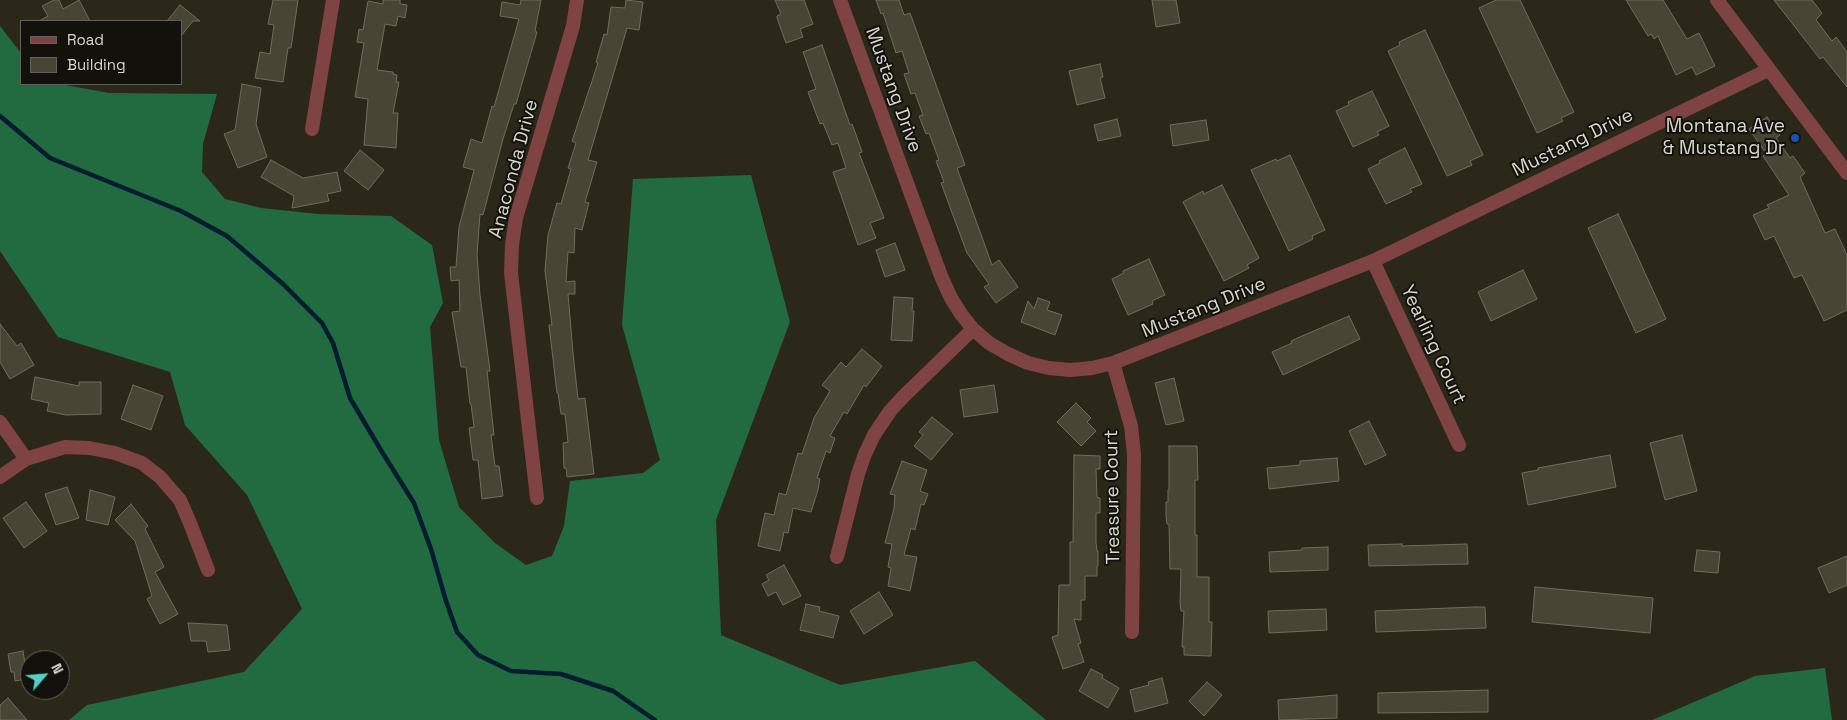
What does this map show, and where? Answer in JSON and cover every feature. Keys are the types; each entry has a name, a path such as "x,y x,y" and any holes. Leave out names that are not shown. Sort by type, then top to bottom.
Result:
{"street":[{"path":"312,129 333,0"},
{"name":"Anaconda Drive","path":"538,498 511,273 512,245 516,218 573,26 577,0"},
{"name":"Mustang Drive","path":"840,0 941,276 951,298 961,314 989,343 1028,363 1070,370 1113,363 1373,261 1768,70"},
{"path":"1717,0 1847,173"},
{"name":"Yearling Court","path":"1373,261 1459,445"},
{"path":"837,557 858,474 874,435 890,411 973,328"},
{"name":"Treasure Court","path":"1113,363 1132,426 1134,454 1132,632"},
{"path":"0,422 26,459"},
{"path":"0,477 26,459 65,447 89,448 115,453 142,463 160,477 180,500 208,570"}],"green space":[{"path":"0,26 20,52 20,85 65,85 109,93 217,94 203,144 202,172 225,199 261,208 318,214 391,216 432,245 443,303 430,327 439,440 459,507 495,543 526,565 552,556 564,526 570,481 643,473 660,460 622,325 633,179 751,175 790,322 716,520 721,635 840,685 975,661 1046,720 69,720 87,705 244,672 302,609 247,495 185,425 170,372 58,337 0,251"},
{"path":"1825,668 1832,720 1652,720 1755,676"}],"building":[{"path":"54,0 59,0 63,9 79,0 89,20 41,20 48,16 42,6"},
{"path":"273,0 298,0 291,48 288,48 283,82 255,78 260,52 270,54 274,25 268,24"},
{"path":"383,0 400,0 400,4 407,5 405,18 398,16 396,26 385,24 377,70 393,72 393,74 397,75 396,82 399,82 393,113 398,113 396,148 364,145 368,99 355,97 364,43 357,42 359,29 363,30 368,1 383,4"},
{"path":"521,0 541,0 535,31 537,32 516,104 514,104 503,139 483,215 480,214 477,254 480,295 490,371 487,371 494,435 491,435 495,466 499,466 503,496 482,499 478,460 473,460 469,428 474,427 466,367 461,367 452,312 460,311 459,280 451,281 450,267 456,267 459,227 474,170 463,167 471,139 482,143 519,19 500,16 502,2 520,5"},
{"path":"626,0 643,2 639,30 627,28 588,160 597,162 585,202 589,203 582,230 575,228 574,253 568,252 566,282 575,281 575,294 568,294 578,399 585,398 594,474 567,477 566,468 564,468 563,443 568,442 565,414 561,414 557,393 549,325 552,325 545,271 548,235 557,203 561,204 571,169 568,168 576,143 572,141 598,63 596,62 604,34 607,35 611,7 625,8"},
{"path":"775,0 804,0 813,24 800,29 803,37 786,43 777,18 781,14"},
{"path":"876,0 899,0 904,15 910,13 965,165 957,168 992,265 999,260 1018,287 996,303 984,287 989,284 967,253 941,183 944,182 936,161 939,160 929,133 926,134 919,116 923,115 915,93 911,94 904,74 909,73 902,51 896,53 883,13 881,14"},
{"path":"1152,0 1176,0 1180,23 1156,27"},
{"path":"1496,0 1520,0 1574,112 1561,118 1563,121 1537,133 1479,8"},
{"path":"1626,0 1663,0 1687,39 1699,33 1715,66 1696,75 1692,67 1676,75 1658,36 1654,39 1651,34 1648,36"},
{"path":"1774,0 1812,0 1822,13 1816,20 1832,41 1836,37 1847,52 1847,87 1823,57 1820,59"},
{"path":"180,5 200,21 193,21 182,35 182,20 168,20"},
{"path":"1425,30 1483,155 1470,161 1472,165 1447,176 1388,51 1400,45 1399,42"},
{"path":"822,45 850,125 852,124 855,132 862,152 859,153 884,218 870,223 876,238 858,245 833,172 846,168 838,143 832,145 823,123 820,124 808,92 816,89 803,52"},
{"path":"1100,64 1103,77 1100,78 1105,98 1077,105 1069,71"},
{"path":"242,84 261,88 256,124 267,157 238,168 224,134 235,130"},
{"path":"1372,91 1389,126 1377,132 1379,135 1353,147 1336,111 1349,105 1348,102"},
{"path":"1767,117 1780,135 1776,138 1790,158 1793,156 1805,173 1800,177 1825,233 1835,229 1847,255 1847,310 1824,321 1802,275 1794,278 1774,236 1765,240 1753,215 1769,208 1767,205 1789,195 1763,156 1766,153 1749,129"},
{"path":"1117,119 1121,136 1098,141 1094,125"},
{"path":"1206,120 1209,140 1173,146 1170,125"},
{"path":"1405,148 1422,184 1410,189 1412,192 1386,204 1368,169 1380,163 1379,161"},
{"path":"360,150 384,170 368,190 344,171"},
{"path":"1290,155 1325,230 1312,236 1313,239 1289,251 1251,170"},
{"path":"271,160 303,178 337,172 341,191 327,194 329,201 292,208 294,196 261,177"},
{"path":"1222,185 1259,258 1247,265 1249,268 1224,281 1183,202 1203,191 1204,194"},
{"path":"1618,214 1666,319 1636,333 1588,228"},
{"path":"895,243 905,270 885,277 876,250"},
{"path":"1149,259 1165,295 1152,301 1153,304 1128,315 1112,279 1124,273 1123,271"},
{"path":"1523,270 1537,299 1491,321 1478,292"},
{"path":"894,297 913,298 912,341 891,340"},
{"path":"1038,298 1050,302 1047,310 1062,315 1055,335 1021,322 1028,301 1034,309"},
{"path":"1349,316 1360,339 1283,375 1272,352 1292,343 1291,341"},
{"path":"0,324 17,346 21,343 34,365 10,379 0,362"},
{"path":"862,349 882,366 866,387 864,385 847,414 844,412 830,436 835,438 830,453 826,451 817,478 820,479 811,512 793,508 788,533 784,532 780,551 758,546 765,513 774,515 779,493 786,495 798,453 802,454 814,418 830,391 822,385 841,362 846,367"},
{"path":"35,377 79,386 79,382 101,382 101,414 66,415 47,411 49,403 31,399"},
{"path":"1174,378 1184,421 1166,425 1155,383"},
{"path":"133,385 163,396 151,430 121,419"},
{"path":"994,385 998,412 964,417 960,390"},
{"path":"1076,403 1091,418 1087,422 1096,431 1081,446 1057,422"},
{"path":"932,417 953,434 931,460 914,446 923,435 919,432"},
{"path":"1369,421 1386,455 1365,465 1349,431"},
{"path":"1682,435 1697,491 1665,500 1650,443"},
{"path":"1169,446 1197,446 1198,480 1195,480 1195,535 1197,535 1197,577 1209,577 1209,622 1212,622 1211,656 1184,655 1184,647 1182,647 1184,611 1181,611 1180,603 1181,569 1170,569 1169,524 1167,524 1166,516 1166,502 1168,502 1169,490"},
{"path":"1074,455 1100,456 1100,469 1096,469 1097,497 1100,498 1100,513 1096,513 1098,566 1097,576 1085,576 1085,600 1081,600 1081,620 1074,619 1081,643 1078,644 1084,662 1063,669 1052,637 1058,635 1059,585 1070,585 1070,542 1073,542"},
{"path":"1610,455 1616,487 1528,505 1522,473 1538,470 1538,468"},
{"path":"1337,458 1339,481 1269,489 1267,468 1300,465 1300,461"},
{"path":"902,461 927,470 920,491 928,494 924,505 921,504 915,530 911,528 904,555 917,557 910,591 888,586 891,568 888,567 892,544 885,543 894,508 895,495 890,494"},
{"path":"67,487 79,518 56,525 45,494"},
{"path":"90,490 115,497 108,525 86,520"},
{"path":"26,502 47,531 24,548 3,518"},
{"path":"131,504 148,526 145,529 164,567 155,572 178,614 160,624 147,599 152,596 135,541 115,520"},
{"path":"1402,544 1402,546 1467,544 1468,564 1369,566 1368,545"},
{"path":"1328,547 1328,570 1270,572 1269,552"},
{"path":"1697,550 1720,552 1718,573 1694,571"},
{"path":"1847,556 1847,585 1829,593 1818,568"},
{"path":"784,565 801,596 783,605 776,592 768,596 762,584 769,580 766,575"},
{"path":"1535,587 1653,598 1650,633 1532,622"},
{"path":"879,592 893,615 864,634 850,611"},
{"path":"806,604 820,607 819,611 839,616 833,638 800,630"},
{"path":"1485,607 1486,628 1376,632 1375,611"},
{"path":"1326,609 1327,630 1269,633 1268,611"},
{"path":"188,623 227,625 230,650 208,652 206,641 191,641"},
{"path":"20,652 20,680 15,681 14,672 11,672 8,654"},
{"path":"1091,669 1103,675 1102,678 1119,688 1108,708 1079,691"},
{"path":"1162,678 1168,703 1135,712 1130,690 1149,685 1148,682"},
{"path":"1207,682 1222,695 1204,716 1189,701"},
{"path":"1488,690 1488,712 1378,713 1378,693"},
{"path":"1337,695 1337,718 1279,720 1278,700"},
{"path":"8,698 27,720 0,720 0,705"}],"waterway":[{"path":"0,116 50,158 181,211 227,236 283,284 322,323 333,343 350,398 414,503 431,549 457,632 478,655 511,671 561,674 613,691 655,720"}],"place":[{"name":"Montana Ave & Mustang Dr","path":"1795,138"}]}
